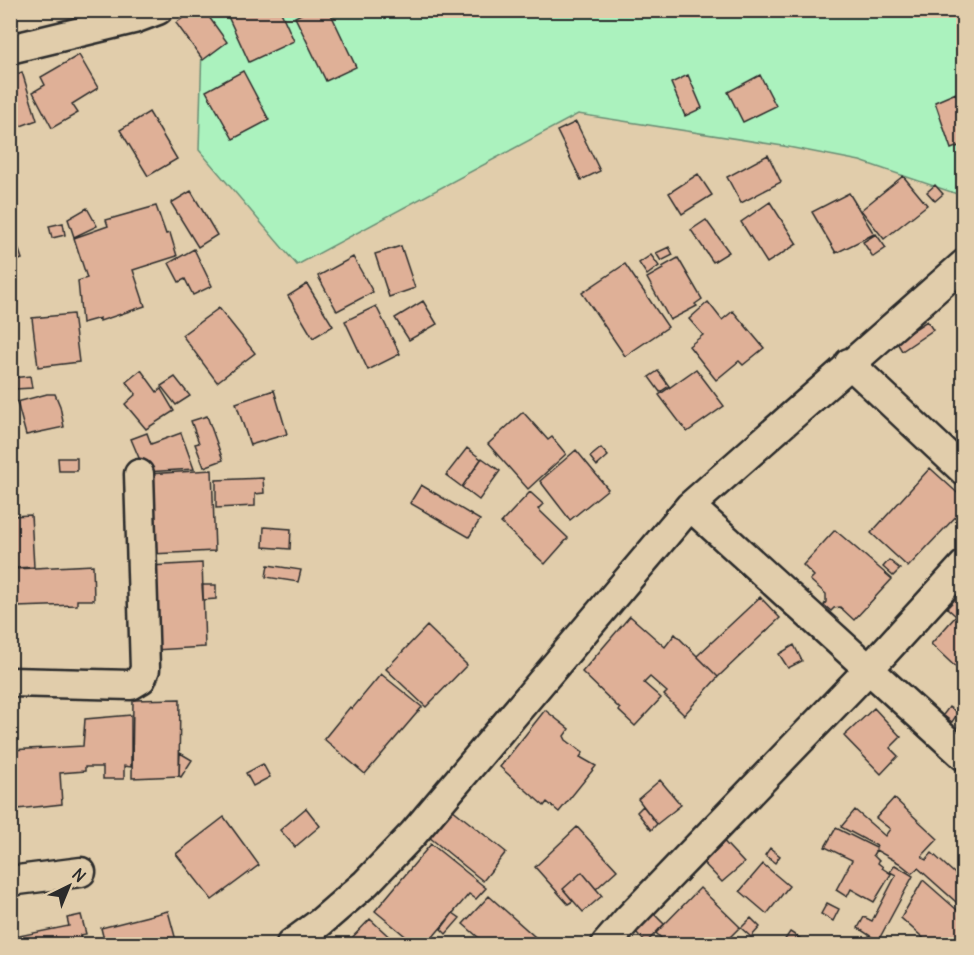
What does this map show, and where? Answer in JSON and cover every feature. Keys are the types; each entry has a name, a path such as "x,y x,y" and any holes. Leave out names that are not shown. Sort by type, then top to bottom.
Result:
{"street":[{"path":"10,49 134,19 158,10"},
{"path":"291,945 366,883 412,834 690,506 963,264"},
{"path":"849,363 963,471"},
{"path":"10,682 131,685 141,679 145,669 139,474"},
{"path":"690,506 963,756"},
{"path":"606,945 627,920 869,669 963,565"},
{"path":"10,880 81,872"}],"green space":[{"path":"203,11 963,11 963,196 860,161 783,146 578,114 297,265 199,150"}],"building":[{"path":"194,10 204,10 227,42 203,60 176,23"},
{"path":"230,10 280,10 294,41 249,62 226,12"},
{"path":"309,10 329,10 356,67 326,81 295,17"},
{"path":"79,55 98,88 72,104 78,113 52,128 33,92 45,85 41,77"},
{"path":"243,71 269,120 233,139 206,91"},
{"path":"22,72 37,120 10,130 10,77"},
{"path":"688,75 702,108 685,116 671,83"},
{"path":"760,75 776,106 743,122 728,92"},
{"path":"956,93 964,112 964,144 951,149 935,102"},
{"path":"149,112 177,159 148,176 120,130"},
{"path":"576,122 600,171 581,180 557,131"},
{"path":"768,155 781,182 741,203 727,177"},
{"path":"698,174 712,195 682,214 669,193"},
{"path":"903,176 927,205 884,239 861,210"},
{"path":"935,185 943,194 935,201 927,192"},
{"path":"191,191 217,235 198,247 171,203"},
{"path":"849,193 874,234 836,253 812,212"},
{"path":"770,202 797,244 767,263 741,222"},
{"path":"156,206 166,234 170,233 177,256 133,270 145,306 100,321 100,318 82,323 78,281 87,278 74,238 108,226 106,220"},
{"path":"87,208 97,226 74,237 68,219"},
{"path":"706,220 729,252 713,262 691,230"},
{"path":"63,223 65,235 52,238 49,226"},
{"path":"876,234 886,248 873,257 863,242"},
{"path":"15,238 22,259 10,263 10,239"},
{"path":"401,246 415,288 389,297 375,254"},
{"path":"669,247 673,255 661,261 656,253"},
{"path":"194,249 212,286 193,295 185,279 179,282 169,263"},
{"path":"651,255 659,266 647,275 639,263"},
{"path":"353,257 373,292 337,311 318,276"},
{"path":"678,258 702,299 695,304 697,306 670,320 647,278"},
{"path":"625,264 668,327 625,356 582,293"},
{"path":"307,284 333,326 313,338 288,296"},
{"path":"423,301 437,324 409,340 395,318"},
{"path":"708,302 722,320 733,311 764,348 743,365 739,361 716,380 689,346 703,335 689,319"},
{"path":"376,306 400,354 368,370 345,321"},
{"path":"219,308 255,353 217,382 182,335"},
{"path":"73,314 79,362 38,367 32,318"},
{"path":"927,321 933,330 902,351 896,341"},
{"path":"696,369 724,406 687,432 659,395"},
{"path":"141,370 157,392 161,389 174,411 146,429 125,404 136,394 126,382"},
{"path":"658,371 669,386 660,392 649,377"},
{"path":"30,376 32,388 15,389 12,378"},
{"path":"175,377 190,396 176,405 161,386"},
{"path":"274,390 287,434 250,445 236,403"},
{"path":"55,394 64,427 26,435 17,402"},
{"path":"523,412 548,440 552,437 566,454 528,489 488,444"},
{"path":"207,416 223,460 204,467 195,444 199,443 191,421"},
{"path":"147,433 151,444 181,433 194,469 145,472 131,439"},
{"path":"467,448 481,459 462,487 446,475"},
{"path":"601,448 608,456 597,466 590,457"},
{"path":"576,450 608,489 570,520 540,481"},
{"path":"58,458 77,458 77,471 59,471"},
{"path":"482,458 500,471 479,500 462,487"},
{"path":"930,468 964,499 964,508 908,567 871,533"},
{"path":"212,470 215,551 151,554 147,474"},
{"path":"263,478 264,493 255,494 255,506 216,508 216,480"},
{"path":"421,485 480,520 469,537 410,503"},
{"path":"530,492 543,504 538,509 568,538 545,564 501,523"},
{"path":"31,515 34,567 14,568 11,516"},
{"path":"264,527 291,529 290,549 263,547"},
{"path":"835,530 892,579 854,620 840,607 831,611 824,605 826,594 810,580 814,576 803,565"},
{"path":"889,560 900,569 893,576 883,567"},
{"path":"202,563 205,647 154,650 150,566"},
{"path":"93,565 94,600 77,600 77,605 16,607 15,569"},
{"path":"268,565 301,570 298,582 266,577"},
{"path":"10,568 12,568 15,619 10,619"},
{"path":"202,585 216,585 216,599 203,600"},
{"path":"964,590 964,675 931,644 956,616 947,608"},
{"path":"760,597 780,618 718,677 697,656"},
{"path":"630,616 665,647 675,634 718,677 684,715 664,695 667,692 650,677 644,683 661,698 635,726 582,672"},
{"path":"427,626 467,665 426,707 386,669"},
{"path":"794,645 802,661 788,668 779,654"},
{"path":"381,674 422,707 365,774 324,739"},
{"path":"180,699 179,776 132,778 133,700"},
{"path":"949,707 958,713 952,722 943,715"},
{"path":"874,708 901,737 890,748 898,756 881,774 844,736"},
{"path":"545,710 569,729 564,736 583,753 580,757 596,766 559,812 547,802 544,806 500,767"},
{"path":"131,715 131,767 124,766 124,779 103,779 103,767 85,767 85,771 60,773 62,804 18,809 15,775 17,819 10,820 10,750 83,746 85,719"},
{"path":"180,753 192,760 181,777 179,776"},
{"path":"263,764 270,777 253,786 246,773"},
{"path":"660,780 681,805 657,824 638,799"},
{"path":"894,798 938,839 922,856 926,860 932,853 964,882 964,909 918,868 912,873 876,850 873,855 879,861 878,863 891,874 874,902 851,889 847,897 836,890 852,860 825,847 836,828 876,848 877,846 841,827 855,810 885,836 890,829 876,818"},
{"path":"643,806 657,824 651,830 637,812"},
{"path":"306,808 320,826 295,847 280,830"},
{"path":"452,809 506,852 483,881 429,837"},
{"path":"224,817 259,865 212,900 176,854"},
{"path":"577,827 617,870 596,889 582,872 563,889 573,901 568,904 535,867"},
{"path":"716,833 744,863 722,882 695,854"},
{"path":"431,844 486,888 476,899 469,894 427,944 415,944 375,911"},
{"path":"770,848 780,856 775,863 765,855"},
{"path":"763,864 789,886 767,914 740,891"},
{"path":"895,865 913,876 878,941 858,928 864,917 872,921 896,875 890,872"},
{"path":"582,872 602,896 583,912 563,889"},
{"path":"923,880 964,916 964,938 958,944 930,944 901,918"},
{"path":"700,888 740,927 723,944 667,944 656,933"},
{"path":"489,896 543,944 486,944 463,924"},
{"path":"827,903 839,909 833,921 821,914"},
{"path":"168,911 177,944 105,944 101,928"},
{"path":"652,912 664,924 646,943 635,931"},
{"path":"453,913 460,918 446,934 441,929"},
{"path":"81,915 86,934 80,935 81,941 59,944 58,938 16,944 14,937 69,926 67,918"},
{"path":"751,918 760,927 751,937 741,928"},
{"path":"370,919 397,944 346,944"},
{"path":"790,932 801,939 797,944 788,944 784,941"},
{"path":"88,939 89,944 61,944"}]}
